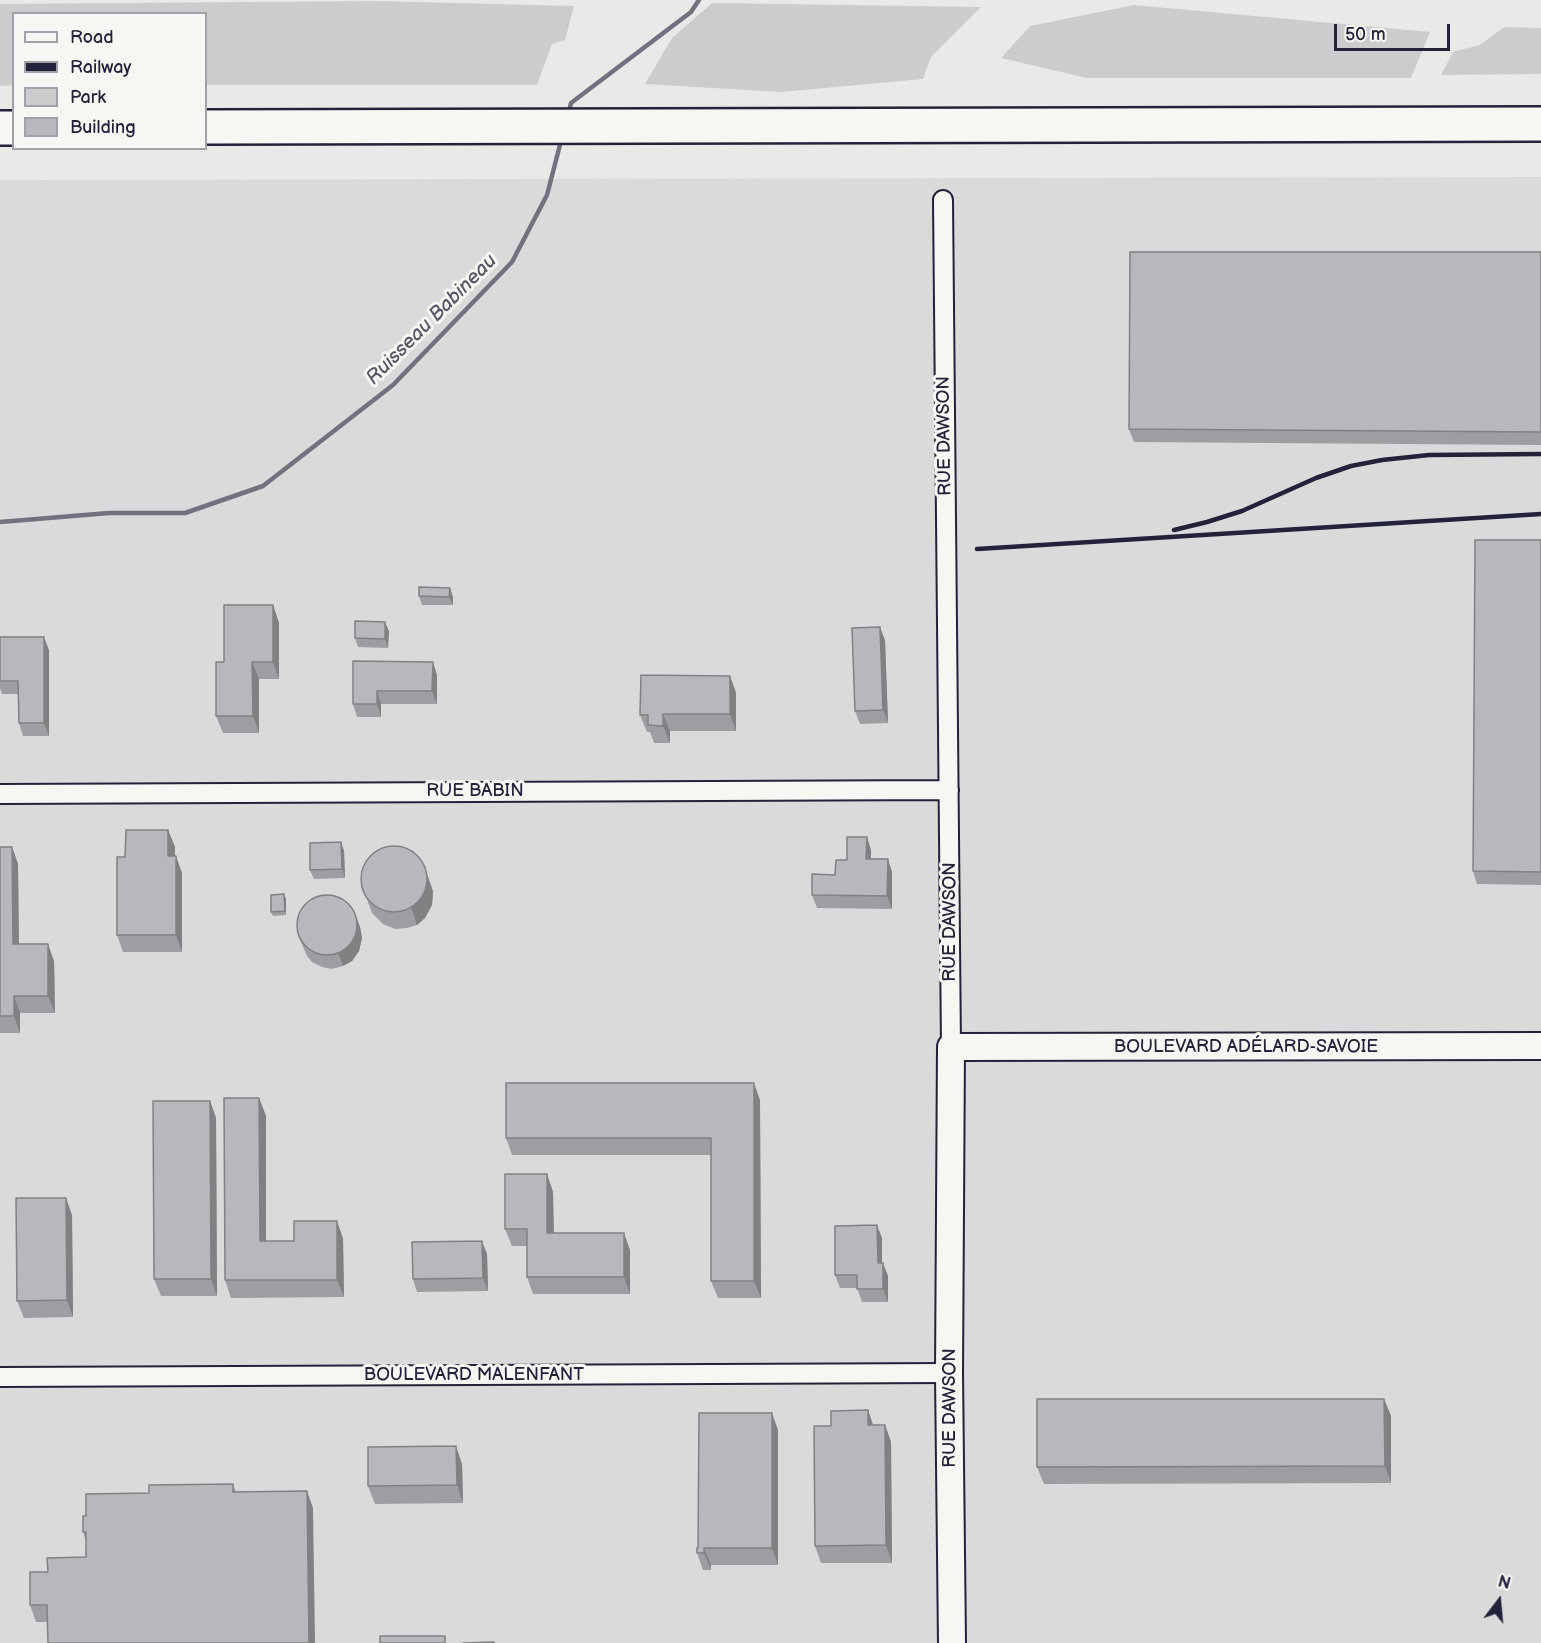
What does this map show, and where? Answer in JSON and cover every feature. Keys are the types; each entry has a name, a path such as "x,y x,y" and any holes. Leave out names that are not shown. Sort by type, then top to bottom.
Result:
{"highway":[{"path":"1425,124 1541,130"},
{"path":"207,127 1541,124"}],"street":[{"name":"RUE DAWSON","path":"943,200 951,1047 949,1373 952,1643"},
{"name":"RUE BABIN","path":"0,794 949,790"},
{"name":"BOULEVARD ADÉLARD-SAVOIE","path":"951,1047 1541,1046"},
{"name":"BOULEVARD MALENFANT","path":"0,1377 949,1373"}],"shaded area":[{"path":"1541,177 1541,1643 0,1643 0,180"}],"green space":[{"path":"377,1 574,6 565,40 552,44 537,85 207,85 207,12 12,12 12,85 0,86 0,4"},
{"path":"712,3 981,7 931,57 923,79 781,92 645,84 672,38"},
{"path":"1134,5 1430,32 1411,78 1087,78 1001,58 1030,26"},
{"path":"1504,27 1541,28 1541,74 1441,75 1453,52 1480,45"}],"building":[{"path":"1130,252 1541,252 1541,432 1129,429"},
{"path":"1475,540 1541,540 1541,872 1473,871"},
{"path":"419,587 450,588 449,597 419,596"},
{"path":"224,605 273,605 273,662 252,662 253,716 216,716 216,662 224,662"},
{"path":"355,621 385,622 385,639 355,638"},
{"path":"880,627 883,710 855,711 852,628"},
{"path":"0,637 44,637 44,723 19,723 18,681 0,681"},
{"path":"353,661 433,662 432,691 377,691 377,704 353,704"},
{"path":"641,675 730,676 730,714 663,714 663,726 648,725 648,715 640,715"},
{"path":"126,830 168,830 168,856 176,856 176,935 117,935 117,857 125,857"},
{"path":"847,837 867,837 866,859 888,859 887,896 812,895 812,874 835,875 836,860 847,860"},
{"path":"341,842 342,869 310,870 310,843"},
{"path":"394,846 407,849 417,856 424,866 427,879 424,892 417,902 407,909 394,912 381,909 371,902 364,892 361,879 364,866 371,856 381,849"},
{"path":"0,847 12,847 13,944 48,944 48,996 14,996 14,1016 0,1016"},
{"path":"284,894 285,911 271,912 271,895"},
{"path":"327,895 344,900 352,908 357,925 352,942 344,950 327,955 310,950 302,942 297,925 302,908 310,900"},
{"path":"506,1083 754,1083 754,1281 711,1281 711,1138 506,1138"},
{"path":"224,1098 259,1098 260,1241 294,1241 294,1221 337,1221 337,1280 225,1280"},
{"path":"153,1101 210,1101 211,1279 154,1279"},
{"path":"505,1174 547,1174 547,1233 624,1233 624,1277 527,1277 527,1229 505,1229"},
{"path":"16,1198 66,1198 67,1300 17,1301"},
{"path":"877,1225 878,1263 883,1263 883,1289 857,1289 857,1275 835,1275 835,1226"},
{"path":"482,1241 483,1278 413,1279 412,1242"},
{"path":"1037,1399 1384,1399 1385,1466 1037,1467"},
{"path":"868,1410 868,1425 885,1425 886,1545 815,1546 814,1426 831,1426 831,1411"},
{"path":"699,1413 772,1413 772,1548 704,1548 704,1553 697,1553"},
{"path":"456,1446 457,1485 368,1486 368,1447"},
{"path":"233,1484 233,1492 307,1491 309,1643 48,1643 47,1605 30,1605 30,1572 48,1572 47,1558 86,1557 86,1532 83,1532 83,1516 86,1516 86,1494 149,1493 149,1485"},
{"path":"380,1636 445,1636 445,1643 380,1643"}],"waterway":[{"name":"Ruisseau Babineau","path":"568,115 571,103 691,12 699,0"},
{"name":"Ruisseau Babineau","path":"0,522 109,513 185,513 263,486 393,385 512,262 547,195 562,137"}],"railway":[{"path":"1174,530 1242,511 1316,478 1351,466 1429,455 1541,454"},
{"path":"977,549 1541,514"}]}
